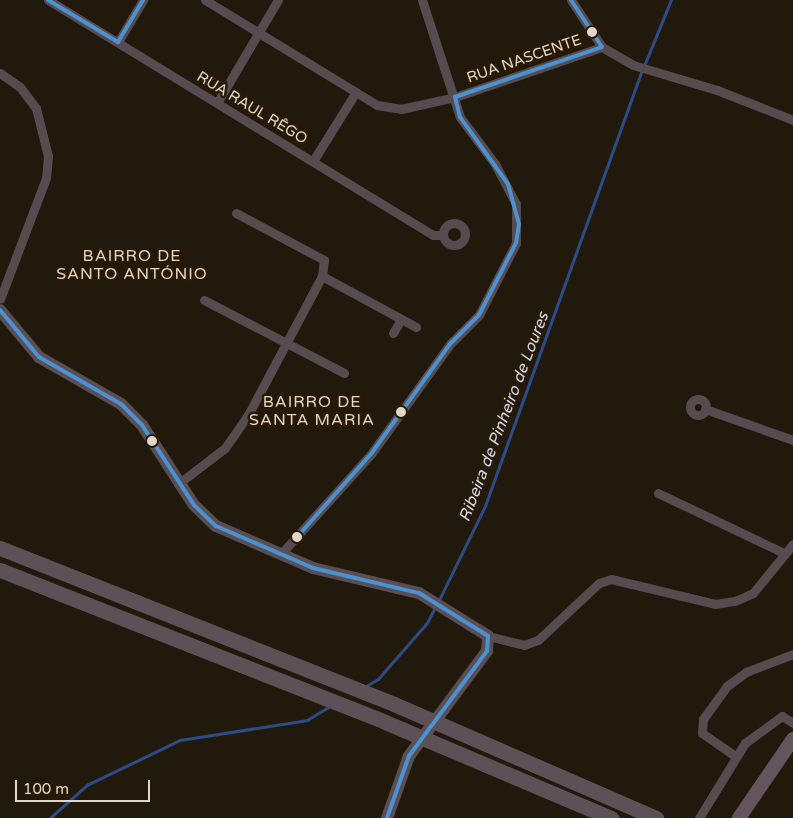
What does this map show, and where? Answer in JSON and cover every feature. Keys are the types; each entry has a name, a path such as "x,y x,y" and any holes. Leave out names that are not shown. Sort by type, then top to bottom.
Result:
{"highway":[{"path":"0,548 394,704 656,818"},
{"path":"0,570 385,722 611,818"}],"main road":[{"path":"739,818 793,739"}],"street":[{"name":"RUA RAUL RÊGO","path":"48,0 433,235 443,235"},
{"path":"118,42 143,0"},
{"name":"RUA NASCENTE","path":"205,0 378,105 401,109 454,97 602,46"},
{"path":"217,103 278,0"},
{"path":"280,556 371,454 450,344 490,300 516,243 519,224 508,184 460,117 422,0"},
{"path":"571,0 602,46 632,65 716,90 793,120"},
{"path":"0,73 20,87 36,108 48,156 46,178 0,299"},
{"path":"313,161 356,92"},
{"path":"178,484 225,448 322,276 324,260 236,213"},
{"path":"322,276 416,327"},
{"path":"204,300 344,373"},
{"path":"0,310 39,357 121,404 142,425 178,484 216,526 280,556 427,597 460,616 488,636 524,645 538,640 600,583 611,579 714,604 735,601 753,593 793,544"},
{"path":"393,333 400,319"},
{"path":"705,410 793,440"},
{"path":"658,493 784,554"},
{"path":"387,818 409,756 487,651 488,636"},
{"path":"735,756 702,733 703,719 727,686 746,672 793,654"},
{"path":"699,818 735,756 782,716 793,723"}],"waterway":[{"name":"Ribeira de Pinheiro de Loures","path":"644,66 671,0"},
{"name":"Ribeira de Pinheiro de Loures","path":"439,600 485,506 642,71"},
{"name":"Ribeira de Pinheiro de Loures","path":"366,686 378,679 427,623 435,607"},
{"name":"Ribeira de Pinheiro de Loures","path":"50,818 87,785 180,740 307,720 330,706"}],"transit line":[{"path":"48,0 118,42"},
{"path":"118,42 143,0"},
{"path":"571,0 602,47"},
{"path":"455,97 602,47"},
{"path":"297,537 371,454 450,344 479,315 516,243 519,224 508,184 460,117 455,97"},
{"path":"0,310 39,357 121,404 142,425 194,505 216,526 313,568 419,593 488,636"},
{"path":"387,818 409,756 487,651 488,636"}],"district":[{"name":"BAIRRO DE SANTO ANTÓNIO","path":"132,265"},
{"name":"BAIRRO DE SANTA MARIA","path":"312,411"}]}
